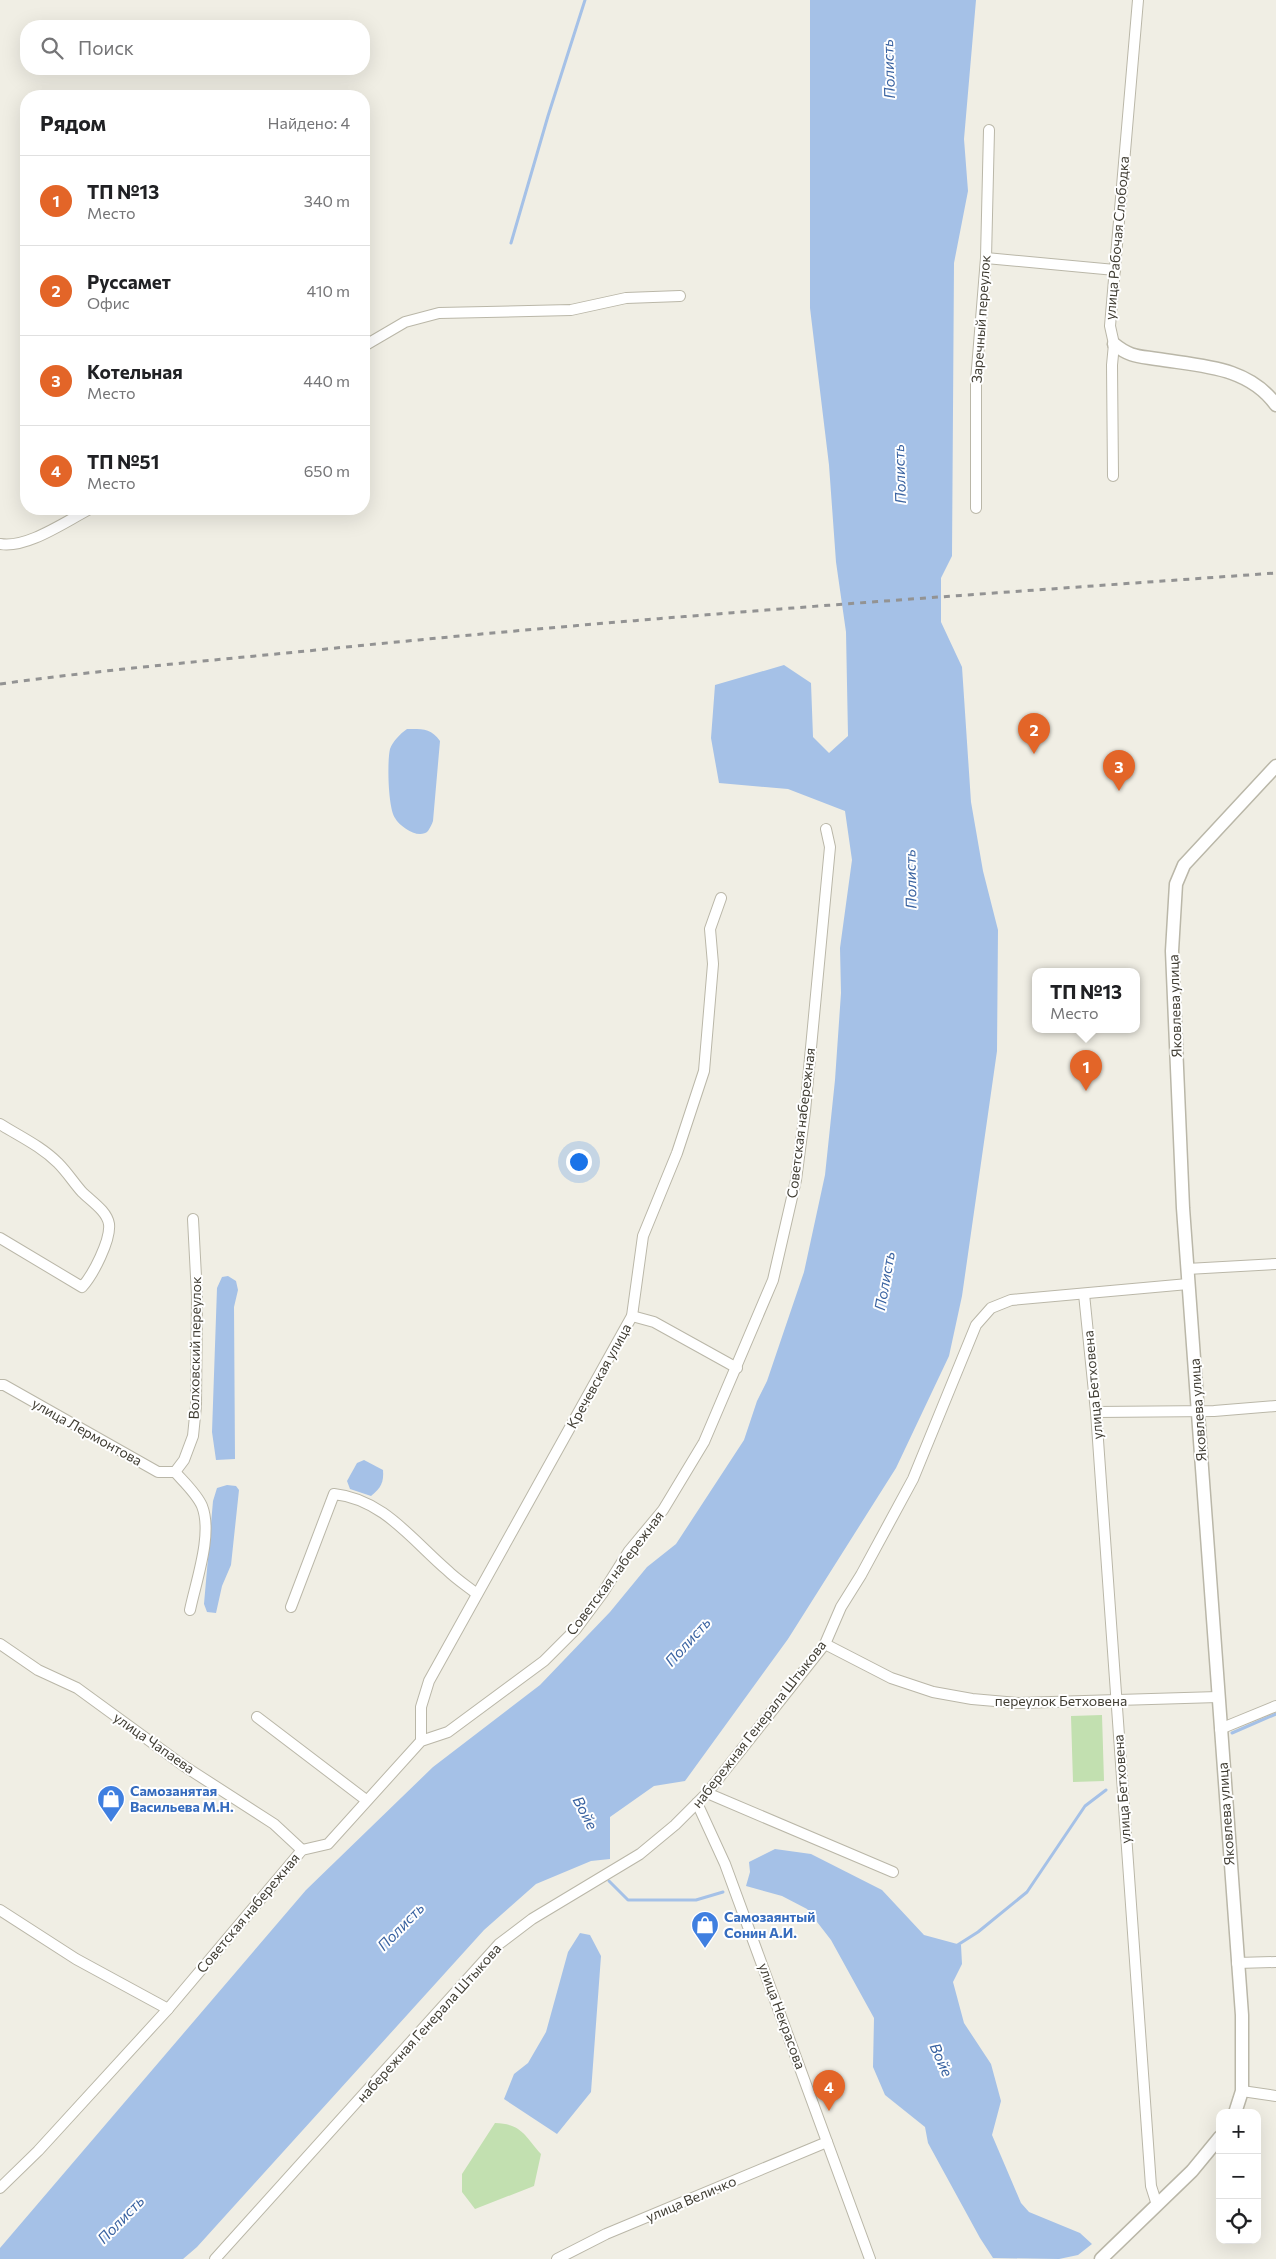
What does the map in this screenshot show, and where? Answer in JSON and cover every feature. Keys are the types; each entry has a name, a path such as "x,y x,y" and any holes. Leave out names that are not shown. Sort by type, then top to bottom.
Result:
{"street":[{"name":"улица Рабочая Слободка","path":"1113,476 1112,365 1114,344 1110,326 1138,0"},
{"name":"Заречный переулок","path":"976,508 976,381 986,258 989,130"},
{"path":"986,258 1115,270"},
{"path":"370,342 405,322 439,314 571,310 626,298 680,296"},
{"path":"1114,344 1126,354 1218,368 1239,374 1256,383 1276,405"},
{"path":"0,544 7,545 26,541 78,515"},
{"name":"Яковлева улица","path":"1236,2109 1242,2092 1242,2015 1220,1729 1199,1410 1187,1269 1172,951 1173,908 1176,884 1184,865 1194,852 1276,766"},
{"name":"Советская набережная","path":"0,2188 38,2151 168,2009 302,1850 328,1844 421,1741 448,1732 544,1661 576,1629 602,1594 629,1551 663,1510 704,1442 773,1280 796,1180 805,1110 830,847 826,829"},
{"name":"Кречевская улица","path":"421,1741 422,1707 429,1681 632,1316 643,1236 677,1153 704,1072 713,964 710,929 721,898"},
{"path":"0,1124 38,1147 57,1162 83,1193 98,1206 109,1223 109,1236 90,1278 82,1287 0,1238"},
{"name":"Волховский переулок","path":"175,1472 184,1460 193,1436 196,1406 197,1296 193,1219"},
{"path":"1187,1269 1276,1264"},
{"name":"набережная Генерала Штыкова","path":"214,2259 265,2200 421,2033 499,1944 532,1919 640,1854 707,1793 825,1644 841,1607 861,1575 913,1479 976,1325 991,1308 1012,1300 1188,1284"},
{"name":"улица Бетховена","path":"1084,1294 1096,1412 1115,1702 1151,2186 1157,2205"},
{"path":"632,1316 654,1322 737,1368"},
{"name":"улица Лермонтова","path":"0,1385 4,1385 158,1472 175,1472"},
{"path":"1096,1412 1276,1406"},
{"path":"175,1472 202,1504 205,1520 203,1552 190,1610"},
{"path":"291,1607 334,1494 352,1496 378,1510 399,1525 446,1570 477,1594"},
{"name":"улица Чапаева","path":"0,1644 38,1670 77,1688 184,1766 274,1824 302,1850"},
{"name":"переулок Бетховена","path":"825,1644 891,1678 934,1692 972,1699 1018,1703 1115,1702 1218,1697"},
{"path":"1220,1729 1276,1706"},
{"path":"256,1717 366,1800"},
{"path":"707,1793 893,1872"},
{"name":"улица Некрасова","path":"697,1803 725,1864 870,2259"},
{"path":"0,1910 76,1959 168,2009"},
{"path":"1237,1963 1276,1962"},
{"path":"1242,2092 1276,2096"},
{"name":"улица Величко","path":"557,2259 606,2234 827,2142"},
{"path":"1101,2259 1192,2172 1216,2142"}],"green space":[{"path":"1102,1715 1104,1781 1073,1782 1071,1716"},
{"path":"495,2123 517,2128 541,2154 534,2186 475,2209 462,2192 462,2174"}],"water":[{"name":"Полисть","path":"810,0 976,0 964,139 968,191 954,263 952,556 941,578 941,622 962,667 971,802 983,871 998,930 997,1051 962,1296 949,1356 896,1468 788,1639 685,1781 654,1786 610,1817 610,1859 591,1861 536,1884 484,1930 197,2247 183,2259 0,2259 0,2248 306,1890 433,1767 540,1685 610,1612 647,1567 676,1544 744,1440 757,1401 767,1381 804,1272 825,1175 835,1080 841,993 840,948 852,860 845,811 788,789 719,783 711,738 715,685 784,665 811,683 813,737 829,753 848,736 846,632 836,562 829,465 810,308"},
{"path":"407,729 430,731 440,741 433,821 428,831 420,834 410,831 401,825 395,818 391,805 388,773 390,749 397,738"},
{"path":"228,1276 236,1281 238,1290 234,1307 235,1459 216,1460 212,1432 217,1288 222,1277"},
{"path":"364,1460 383,1470 381,1484 371,1496 350,1489 347,1481 357,1463"},
{"path":"227,1485 236,1486 239,1490 231,1565 222,1586 216,1613 207,1612 204,1604 213,1501 217,1488"},
{"path":"775,1849 811,1854 882,1890 924,1935 961,1945 962,1964 953,1982 964,2023 991,2064 1001,2101 992,2135 1021,2203 1029,2212 1080,2233 1092,2244 1078,2255 1059,2259 993,2258 928,2143 925,2127 885,2095 873,2067 874,2018 831,1940 807,1909 782,1896 746,1886 750,1872 749,1862"},
{"path":"580,1933 590,1935 601,1956 591,2092 557,2134 504,2099 514,2074 528,2063 546,2032 568,1952"}],"waterway":[{"path":"511,243 548,116 585,0"},
{"path":"1232,1733 1276,1714"},
{"path":"956,1946 978,1932 1027,1892 1085,1806 1106,1790"},
{"name":"Войе","path":"609,1881 628,1900 696,1900 723,1892"}],"railway":[{"path":"0,684 173,664 578,625 1276,573"}],"place":[{"name":"Руссамет","path":"1034,754"},
{"name":"Котельная","path":"1119,791"},
{"name":"ТП №13","path":"1086,1091"},
{"name":"Самозанятая Васильева М.Н.","path":"111,1823"},
{"name":"Самозаянтый Сонин А.И.","path":"705,1949"},
{"name":"ТП №51","path":"829,2111"}]}
